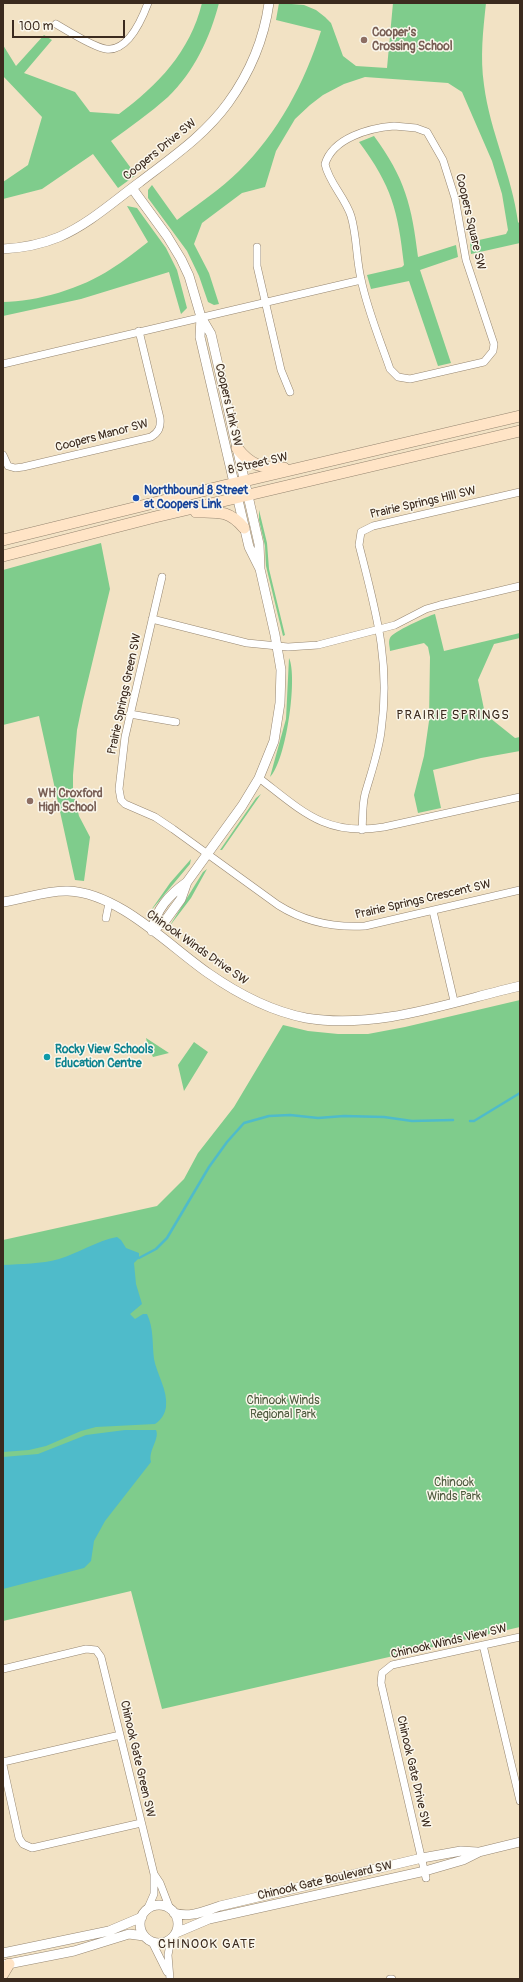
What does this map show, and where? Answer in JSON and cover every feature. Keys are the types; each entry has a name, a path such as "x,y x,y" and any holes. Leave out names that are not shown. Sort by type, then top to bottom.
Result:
{"main road":[{"name":"8 Street SW","path":"3,540 298,468 520,416"},
{"path":"3,556 243,496 520,432"},
{"path":"237,448 245,458 256,465 298,468"},
{"path":"181,511 228,514 236,518 244,528"},
{"path":"3,1974 6,1964"}],"street":[{"path":"56,24 101,47 112,49 123,45 132,34 148,3"},
{"name":"Coopers Drive SW","path":"3,249 39,244 59,237 88,220 193,141 211,124 228,103 243,80 261,40 269,3"},
{"name":"Coopers Square SW","path":"394,126 411,127 424,130 431,136 451,182 466,260 492,338 493,351 490,357 484,362 410,379 398,377 390,369 361,280 354,225 345,200 326,171 325,164 327,158 345,141 367,130 394,126"},
{"name":"Coopers Link SW","path":"132,188 181,258 189,276 201,317 211,334 237,448 240,482"},
{"path":"256,247 257,266 265,302 281,370 290,392"},
{"path":"3,364 361,280"},
{"name":"Coopers Link SW","path":"201,317 200,337 243,496"},
{"name":"Coopers Manor SW","path":"3,455 8,466 23,468 151,437 156,434 160,430 160,418 140,331"},
{"name":"Prairie Springs Hill SW","path":"380,630 360,545 362,532 373,526 520,492"},
{"path":"243,496 244,528 251,554 260,569"},
{"path":"152,931 155,916 174,891 187,882 242,806 259,778 269,758 278,720 281,688 277,646 260,569 260,544 243,496"},
{"path":"152,619 162,577"},
{"name":"Prairie Springs Green SW","path":"207,854 155,818 125,804 121,800 119,789 130,714 152,619 247,643 277,646 318,645 395,625 426,609 520,586"},
{"path":"362,830 365,795 378,749 384,707 385,672 380,630"},
{"path":"130,714 176,722"},
{"path":"259,778 307,814 321,822 340,828 362,830 384,828 520,797"},
{"name":"Prairie Springs Crescent SW","path":"207,854 278,905 293,914 311,921 348,927 365,926 520,890"},
{"name":"Chinook Winds Drive SW","path":"3,902 48,892 69,891 84,893 110,903 242,995 254,1001 291,1014 333,1021 376,1020 520,986"},
{"path":"106,918 110,903"},
{"path":"433,910 454,1002"},
{"name":"Chinook Winds View SW","path":"383,1671 392,1665 520,1637"},
{"path":"483,1645 520,1801"},
{"name":"Chinook Gate Green SW","path":"3,1669 86,1649 96,1650 101,1657 140,1823 154,1874 154,1894 145,1913"},
{"name":"Chinook Gate Drive SW","path":"383,1671 381,1683 426,1874"},
{"path":"3,1762 120,1735"},
{"path":"3,1765 19,1838 23,1844 32,1848 140,1823"},
{"name":"Chinook Gate Boulevard SW","path":"174,1936 209,1919 426,1874 463,1860 479,1852 520,1842"},
{"name":"Chinook Gate Boulevard SW","path":"172,1911 181,1915 198,1914 220,1906 422,1858 460,1851 479,1852"},
{"name":"Chinook Gate Green SW","path":"154,1874 160,1883 172,1911"},
{"path":"3,1953 109,1931 158,1905 172,1911 178,1923 168,1951 170,1978"},
{"path":"145,1913 140,1927 170,1978"},
{"path":"6,1964 74,1951 129,1934 162,1943 174,1936"}],"green space":[{"path":"202,3 219,3 206,42 186,77 168,97 111,141 136,175 118,188 93,154 42,189 3,199 3,182 28,165 42,117 3,76 3,45 16,66 44,35 52,40 24,73 75,92 90,112 119,114 147,91 171,66 181,52 197,21"},
{"path":"279,3 304,5 316,10 325,17 331,23 343,56 356,66 387,68 393,3 486,3 482,54 484,85 491,120 511,187 518,222 520,224 520,243 471,254 470,242 506,234 508,230 502,194 492,161 462,92 448,83 365,77 344,84 323,95 310,105 295,119 276,151 265,187 242,193 202,223 194,244 209,273 219,304 214,305 208,302 199,276 187,251 148,198 148,190 152,185 177,220 232,178 253,156 278,123 289,106 307,69 321,31 276,20"},
{"path":"374,136 385,151 400,179 410,207 418,257 456,245 458,257 420,270 451,363 438,366 409,281 371,289 367,275 402,267 404,265 399,229 392,200 379,172 359,142"},
{"path":"127,206 137,208 166,248 177,270 187,308 181,314 169,272 81,299 3,316 3,302 30,300 73,288 100,276 148,242"},
{"path":"259,510 267,543 269,569 285,635 283,636 266,566 265,546 259,520"},
{"path":"101,543 110,589 77,730 73,775 73,792 79,816 90,837 84,881 75,880 39,716 3,725 3,570"},
{"path":"435,614 444,651 520,633 520,638 494,644 478,680 485,714 515,738 520,737 520,751 481,758 433,770 441,808 418,813 414,795 424,756 429,721 430,657 428,647 424,643 390,651 389,641 392,635 403,628"},
{"path":"289,658 292,682 289,719 281,755 276,768 270,777 286,719"},
{"path":"261,794 222,850 220,850 256,798"},
{"path":"191,859 190,864 149,913 170,883"},
{"path":"207,869 191,898 169,927 203,872"},
{"name":"Chinook Winds Regional Park","path":"520,1000 520,1627 162,1709 131,1591 3,1621 3,1240 157,1206 184,1179 198,1153 234,1107 283,1025 308,1031 338,1034 368,1034 405,1027"},
{"path":"146,1038 169,1053 153,1057 150,1055"},
{"path":"194,1042 208,1052 184,1091 178,1065"}],"water":[{"path":"117,1237 126,1248 139,1253 139,1258 134,1263 136,1284 142,1304 130,1314 135,1319 143,1314 147,1314 152,1331 155,1365 164,1389 166,1407 164,1414 155,1424 96,1427 81,1431 46,1446 29,1450 3,1452 3,1265 52,1261 74,1254 102,1241"},
{"path":"125,1430 156,1430 157,1433 151,1453 151,1462 105,1521 94,1541 91,1561 84,1568 3,1589 3,1457 38,1454 86,1435"}],"waterway":[{"path":"470,1121 474,1121 520,1093"},
{"path":"139,1258 156,1249 167,1238 209,1167 227,1142 244,1123 269,1116 290,1115 318,1118 344,1116 384,1117 412,1121 453,1120"}],"place":[{"name":"Cooper's Crossing School","path":"364,40"},
{"name":"Northbound 8 Street at Coopers Link","path":"136,498"},
{"name":"WH Croxford High School","path":"30,801"},
{"name":"Rocky View Schools Education Centre","path":"47,1057"}],"district":[{"name":"PRAIRIE SPRINGS","path":"453,716"},
{"name":"CHINOOK GATE","path":"207,1945"}],"park label":[{"name":"Chinook Winds Park","path":"454,1490"}]}
